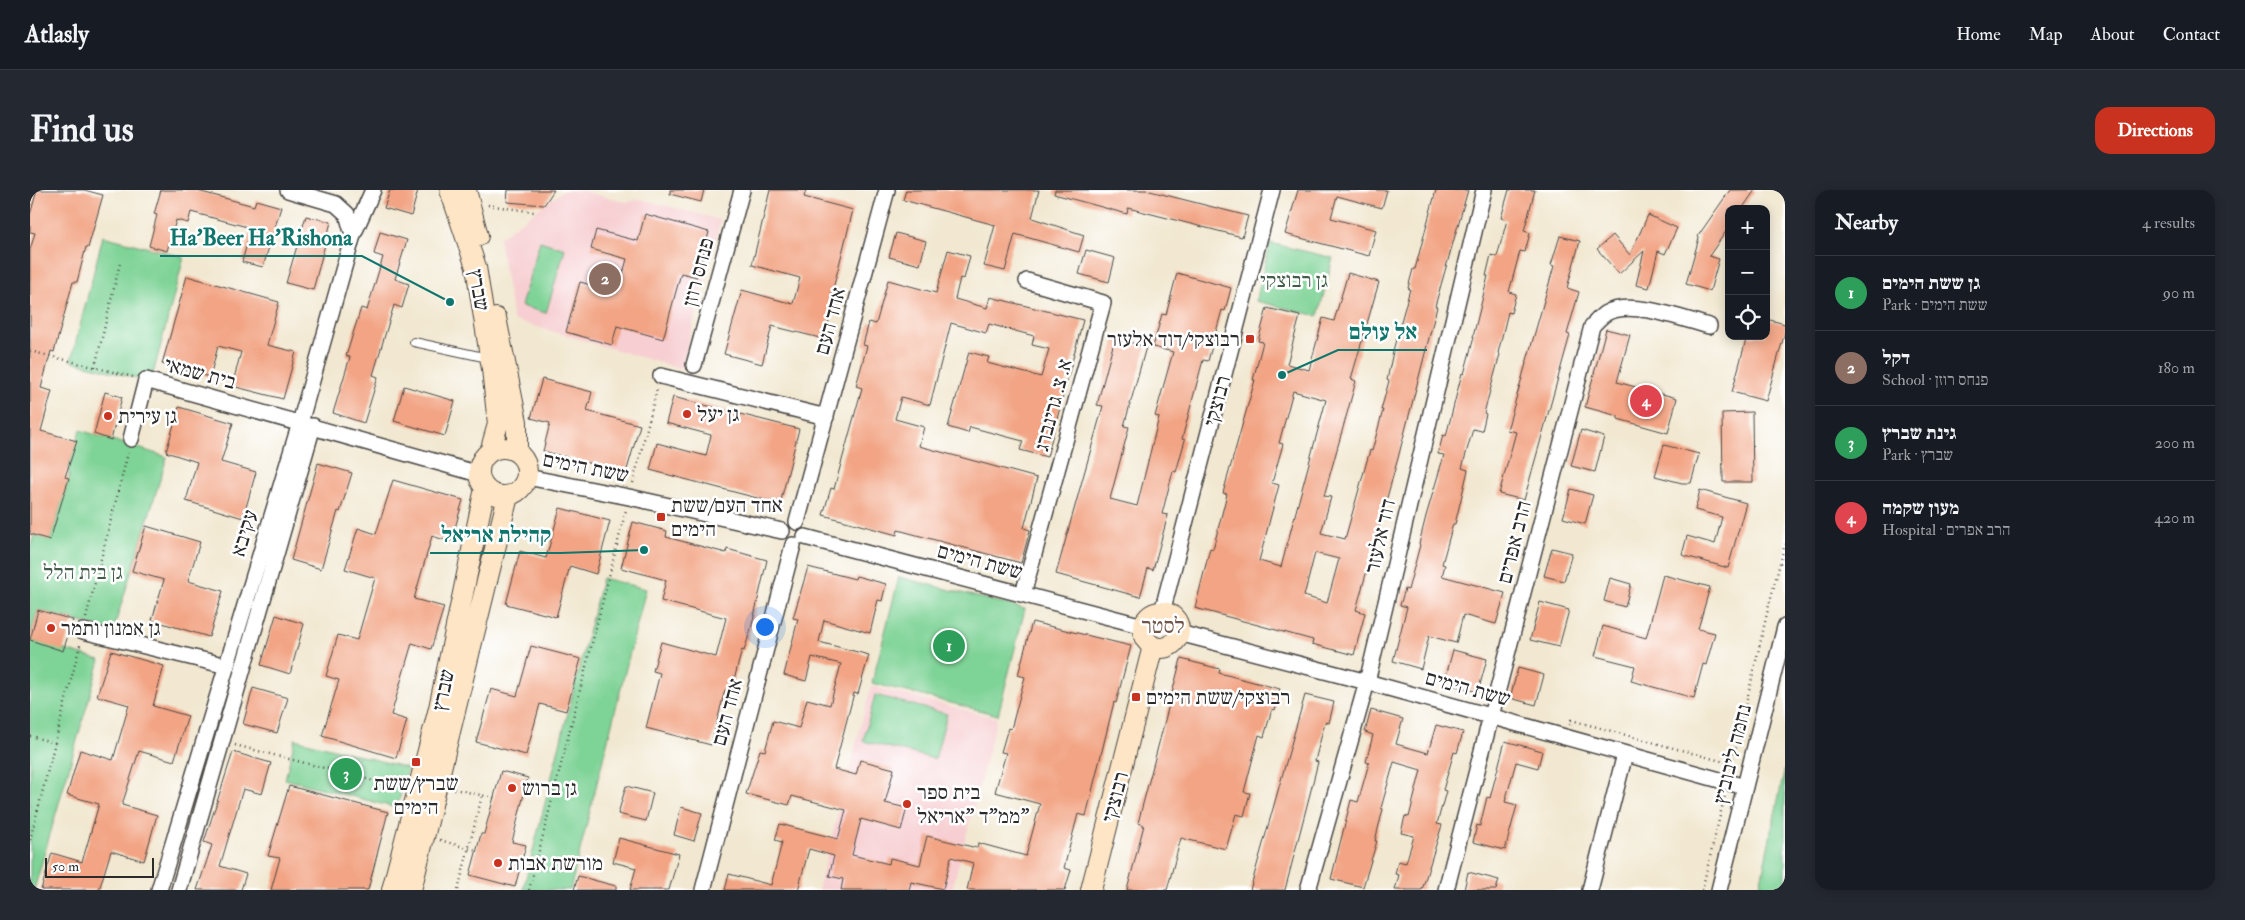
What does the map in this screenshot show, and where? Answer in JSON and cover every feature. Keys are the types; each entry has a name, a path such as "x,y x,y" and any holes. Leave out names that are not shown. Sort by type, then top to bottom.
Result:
{"street":[{"path":"288,190 336,204 347,214 354,235"},
{"name":"עקיבא","path":"179,890 222,741 306,425 354,235 373,190"},
{"name":"שברץ","path":"450,190 476,267 490,358 498,424 490,452"},
{"name":"פנחס רוזן","path":"694,365 742,190"},
{"name":"דוד אלעזר","path":"1308,890 1367,682 1484,190"},
{"name":"אחד העם","path":"797,522 884,191"},
{"name":"רבוצקי","path":"1162,612 1269,191"},
{"name":"שברץ","path":"468,196 506,363 517,422 517,452"},
{"name":"א. צ. גרינברג","path":"1023,594 1103,303 1027,281"},
{"name":"הרב אפרים","path":"1446,890 1592,326 1606,313 1626,308 1648,310 1709,326"},
{"path":"661,376 826,417"},
{"name":"בית שמאי","path":"132,438 146,380 306,425"},
{"path":"306,425 482,481 492,494 508,496 524,486 527,477 524,459 517,452 503,448 490,452 483,457 482,481"},
{"name":"עקיבא","path":"160,890 227,666 306,425"},
{"name":"ששת הימים","path":"527,477 629,497 782,531"},
{"name":"שברץ","path":"392,890 439,708 482,481"},
{"name":"שברץ","path":"411,890 508,496"},
{"path":"789,522 797,522 805,529 799,541 784,540 782,531 789,522"},
{"name":"ששת הימים","path":"799,541 1023,594 1144,626"},
{"name":"אחד העם","path":"702,890 799,541"},
{"path":"1162,612 1171,614 1175,619 1179,633 1173,644 1166,647 1153,646 1144,636 1144,626 1150,616 1162,612"},
{"name":"נחמה ליבוביץ","path":"1720,890 1785,627"},
{"path":"83,631 227,666"},
{"name":"ששת הימים","path":"1179,633 1367,682 1745,787"},
{"name":"רבוצקי","path":"1091,890 1153,646"},
{"path":"1590,890 1625,754"}],"lane":[{"path":"414,342 490,358"}],"path":[{"path":"468,196 534,212"},
{"path":"95,367 120,263"},
{"path":"30,351 146,380"},
{"path":"529,890 661,376"},
{"path":"30,840 132,438"},
{"path":"1702,890 1768,605 1785,544"},
{"path":"1567,738 1571,720 1732,764"},
{"path":"30,736 55,743"},
{"path":"222,741 417,792"},
{"path":"437,785 494,798"},
{"path":"458,890 482,796"},
{"path":"424,836 477,851"}],"shaded area":[{"path":"564,190 578,190 626,202 641,199 721,220 681,369 513,320 499,238"},
{"name":"בית ספר ממ\"ד \"אריאל\"","path":"871,686 997,718 952,890 818,890"}],"green space":[{"path":"103,236 184,257 151,382 71,361"},
{"path":"540,241 565,249 546,313 521,306"},
{"name":"גן רבוצקי","path":"1270,243 1333,258 1318,316 1256,301"},
{"name":"גן בית הלל","path":"80,430 167,457 113,631 38,610 30,636 30,548 34,535 50,540 69,478 69,465"},
{"path":"899,577 1025,609 998,715 872,683"},
{"path":"602,578 646,589 570,890 523,890"},
{"path":"30,640 100,660 34,890 30,890"},
{"path":"875,695 947,714 935,759 863,741"},
{"path":"295,739 408,768 397,808 285,779"},
{"path":"1785,767 1785,890 1759,890"}],"building":[{"path":"37,190 84,190 103,195 77,282 73,282 54,352 51,351 41,388 52,391 41,431 77,441 65,477 69,478 50,540 30,534 30,250 35,233 30,232 30,215"},
{"path":"161,190 194,190 254,206 256,200 281,207 263,267 242,262 251,228 191,212 188,223 176,220 167,251 149,246 157,215 154,214"},
{"path":"390,190 418,190 411,216 384,208"},
{"path":"508,190 554,190 544,205 507,202"},
{"path":"670,190 704,190 701,202 670,194"},
{"path":"770,190 806,190 804,197 853,210 831,297 835,298 824,339 772,326 762,364 724,354 742,290 793,304 800,278 752,265"},
{"path":"906,190 1039,190 1032,218 1084,235 1079,252 1015,234 1005,271 984,266 995,225 903,200"},
{"path":"1055,190 1146,190 1248,216 1242,237 1128,208 1127,214 1054,194"},
{"path":"1298,190 1387,190 1382,208 1337,196 1331,218 1376,230 1369,256 1285,234"},
{"path":"1436,190 1468,190 1435,306 1437,307 1398,458 1356,610 1365,613 1354,655 1312,644 1313,640 1195,608 1210,548 1213,549 1227,494 1223,493 1255,380 1253,380 1263,342 1258,341 1267,308 1300,316 1287,364 1309,370 1323,318 1334,321 1348,273 1379,282 1351,379 1356,381 1324,496 1331,497 1321,533 1345,539 1383,410 1381,410 1389,381 1387,380 1394,347 1410,289 1408,288 1413,269 1415,269","holes":["1293,391 1326,400 1281,567 1259,561 1279,485 1272,483 1283,444 1279,443","1315,553 1339,559 1327,603 1304,596"]},
{"path":"1509,190 1535,190 1524,231 1530,233 1525,252 1520,251 1509,292 1516,294 1511,313 1508,312 1498,353 1500,354 1484,413 1486,414 1482,431 1473,429 1462,468 1468,470 1455,524 1453,524 1442,564 1445,565 1442,576 1505,593 1496,624 1463,615 1456,643 1429,636 1421,669 1393,661 1407,607 1400,605 1405,589 1408,590 1426,516 1444,455 1438,454 1443,435 1446,436 1462,373 1464,374 1474,337 1491,255 1497,257 1507,220 1501,218"},
{"path":"1730,190 1755,190 1745,205 1725,205 1725,233 1709,256 1719,259 1710,291 1686,284 1698,236"},
{"path":"645,214 709,232 697,277 681,273 663,339 617,326 612,345 566,332 580,282 618,292 627,259 591,249 596,230 638,241"},
{"path":"1648,215 1677,228 1665,254 1658,251 1649,288 1636,285 1644,251 1619,274 1597,249 1613,235 1630,255"},
{"path":"306,216 331,222 313,290 286,283"},
{"path":"380,232 407,240 395,279 409,284 402,308 394,305 373,375 378,377 364,423 333,413 350,357 346,356 361,308 367,310 383,257 374,254"},
{"path":"896,233 926,241 920,265 889,257"},
{"path":"1560,236 1580,241 1567,288 1579,292 1567,334 1570,335 1524,500 1499,494 1516,432 1507,430 1554,266 1551,265"},
{"path":"948,250 970,256 964,279 960,278 955,299 987,308 990,297 1083,320 1047,457 1020,450 1023,441 970,427 968,433 948,427 969,352 989,357 987,363 1041,377 1049,349 1032,345 1034,336 989,324 986,333 951,323 930,405 901,397 895,419 924,427 919,446 1037,478 1024,528 1030,530 1021,563 898,530 897,535 823,515 831,488 834,489 862,388 856,386 867,346 863,345 869,322 876,324 888,280 936,293"},
{"path":"1086,250 1115,258 1109,282 1079,274"},
{"path":"1177,273 1231,288 1225,311 1222,310 1208,361 1203,360 1182,439 1185,440 1176,472 1173,471 1162,514 1168,515 1153,570 1148,568 1140,597 1056,574 1103,406 1097,405 1115,338 1146,347 1124,426 1129,427 1110,499 1137,506 1159,417 1155,416 1173,352 1153,347 1162,314 1166,315"},
{"path":"187,276 279,302 267,345 296,352 283,399 232,386 241,352 218,346 210,377 162,364"},
{"path":"1770,320 1785,324 1785,332 1766,401 1732,392 1746,340 1770,340"},
{"path":"1606,329 1630,335 1617,382 1677,398 1668,433 1618,419 1618,416 1585,407"},
{"path":"542,379 592,392 587,411 640,425 626,473 543,451 550,423 531,418"},
{"path":"404,386 455,401 445,436 394,421"},
{"name":"גן עירית","path":"105,392 122,397 111,440 94,434"},
{"path":"673,397 799,429 780,504 650,470 657,443 706,456 711,435 666,423"},
{"path":"179,407 233,423 221,462 256,472 243,518 186,501 197,462 166,452"},
{"path":"1752,412 1753,482 1723,482 1722,413"},
{"path":"1581,430 1604,437 1595,472 1571,466"},
{"path":"1664,445 1699,454 1691,483 1682,483 1655,476"},
{"path":"318,463 352,473 340,512 338,511 321,569 291,560"},
{"path":"393,480 463,500 451,542 432,536 414,599 444,607 431,649 412,643 391,715 407,720 396,758 322,736 339,680 326,676 338,635 357,640 375,578 345,569 358,528 376,534"},
{"path":"1571,489 1593,495 1585,524 1563,518"},
{"path":"1700,490 1746,503 1728,568 1682,555 1687,536 1715,544 1722,517 1695,510"},
{"path":"560,508 610,521 596,574 570,566 556,617 506,604 520,551 546,558"},
{"path":"633,522 667,531 666,537 726,553 727,549 767,560 752,625 744,651 742,650 731,691 725,690 711,745 646,728 660,673 653,671 661,642 716,657 726,618 661,601 666,580 621,568"},
{"path":"146,526 200,542 188,581 223,591 209,637 152,620 164,580 132,571"},
{"path":"1552,548 1572,553 1564,581 1544,576"},
{"path":"808,567 855,579 856,576 886,584 882,601 878,600 870,633 824,620 819,642 869,655 858,694 854,693 834,769 856,775 860,760 894,769 885,803 907,808 901,830 861,819 852,855 889,864 890,858 920,865 927,836 977,848 978,843 1026,856 1040,804 995,792 1006,753 1001,752 1008,728 1011,729 1025,677 1018,675 1032,622 1131,646 1116,703 1114,702 1086,816 1078,814 1064,868 1071,870 1065,890 967,890 973,863 951,857 943,889 911,882 909,890 841,890 843,879 829,876 834,856 809,849 798,890 725,890 729,874 771,885 782,842 775,840 780,824 838,839 846,810 792,796 789,805 746,794 760,750 765,751 773,721 799,728 807,699 830,705 841,664 812,657 806,681 784,675 798,619 793,618"},
{"path":"1663,575 1710,587 1698,629 1715,633 1706,665 1703,664 1694,698 1631,681 1635,666 1595,656 1603,626 1646,638"},
{"path":"1610,578 1631,584 1625,607 1604,601"},
{"path":"1540,602 1569,610 1559,647 1530,640"},
{"name":"גן אמנון ותמר","path":"38,610 73,620 63,651 30,640"},
{"path":"276,615 304,624 290,674 261,665"},
{"path":"531,646 581,659 566,711 540,704 526,755 476,742 491,689 517,696"},
{"path":"1453,650 1487,659 1478,692 1444,683"},
{"path":"111,651 164,666 153,706 188,716 174,761 139,751 122,805 157,815 144,861 111,851 99,890 41,890 52,853 82,862 99,804 67,795 80,750 113,760 129,705 97,696"},
{"path":"1181,659 1220,669 1219,673 1280,689 1275,710 1272,709 1264,737 1259,735 1244,792 1250,793 1244,816 1236,814 1226,849 1181,838 1167,890 1127,890 1144,825 1138,823"},
{"path":"1518,668 1544,675 1536,705 1510,698"},
{"path":"253,688 288,698 277,733 243,724"},
{"path":"1305,695 1334,702 1329,723 1325,722 1315,761 1318,762 1285,890 1250,890"},
{"path":"1371,710 1403,719 1396,744 1428,753 1436,725 1463,732 1457,753 1454,752 1443,790 1446,791 1437,824 1442,825 1422,890 1395,890 1399,875 1395,874 1398,861 1406,863 1414,836 1401,833 1405,816 1409,817 1421,770 1394,762 1381,808 1383,809 1375,841 1377,841 1363,887 1331,879 1351,800 1358,802 1369,763 1366,762 1373,735 1365,732"},
{"path":"1505,741 1542,751 1538,768 1516,762 1505,802 1517,805 1505,850 1473,842 1477,825 1480,826 1487,797 1490,798"},
{"path":"233,752 271,763 262,794 243,789 220,866 246,874 241,890 197,890 212,845 204,842"},
{"path":"501,771 528,778 512,842 526,845 515,887 470,875 481,834 484,834"},
{"path":"289,786 388,812 368,890 271,890 280,858 268,856"},
{"path":"626,786 653,793 646,821 618,814"},
{"path":"681,807 702,813 694,841 674,835"},
{"path":"619,838 679,854 669,890 630,890 636,868 613,862"},
{"path":"1468,872 1499,880 1496,890 1464,890"},
{"path":"578,876 616,886 616,890 574,890"}],"place":[{"name":"דקל","path":"605,279"},
{"name":"Ha'Beer Ha'Rishona","path":"450,302"},
{"name":"רבוצקי/דוד אלעזר","path":"1250,339"},
{"name":"אל עולם","path":"1282,375"},
{"name":"מעון שקמה","path":"1646,401"},
{"name":"גן יעל","path":"687,414"},
{"name":"גן עירית","path":"108,416"},
{"name":"אחד העם/ששת הימים","path":"661,517"},
{"name":"קהילת אריאל","path":"644,550"},
{"name":"גן אמנון ותמר","path":"51,628"},
{"name":"גן ששת הימים","path":"949,646"},
{"name":"רבוצקי/ששת הימים","path":"1136,697"},
{"name":"שברץ/ששת הימים","path":"416,762"},
{"name":"גינת שברץ","path":"346,774"},
{"name":"גן ברוש","path":"512,788"},
{"name":"בית ספר ממ\"ד \"אריאל\"","path":"907,804"},
{"name":"מורשת אבות","path":"498,863"}],"district":[{"name":"לסטר","path":"1163,625"}]}
